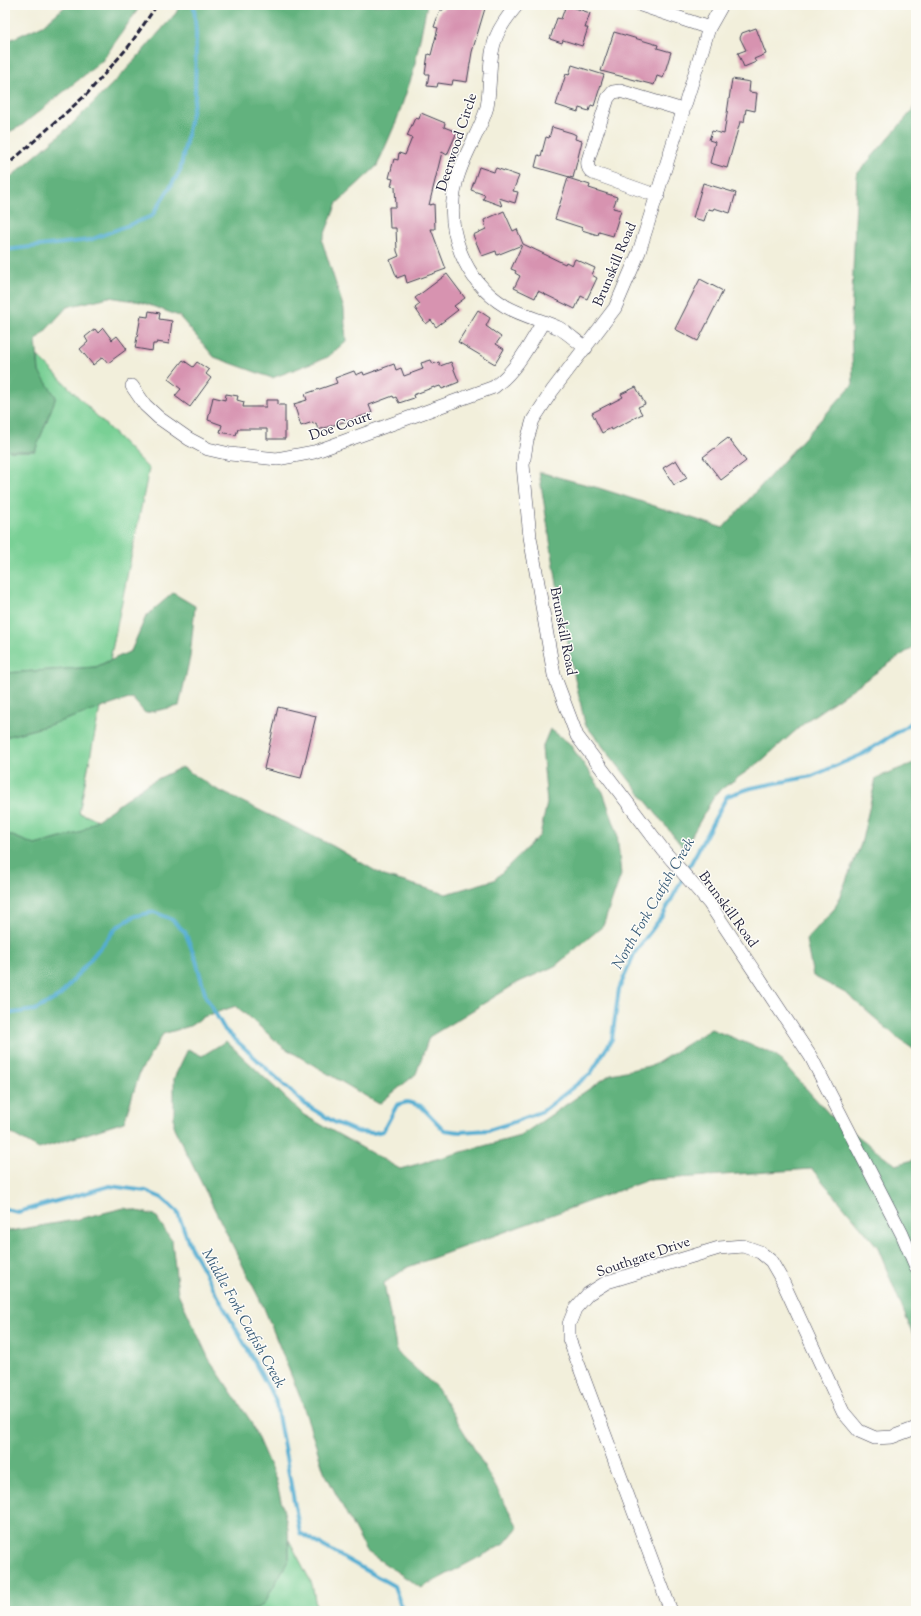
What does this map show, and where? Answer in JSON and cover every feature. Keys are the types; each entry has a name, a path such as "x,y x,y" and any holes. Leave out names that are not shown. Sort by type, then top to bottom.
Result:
{"street":[{"name":"Deerwood Circle","path":"517,5 501,25 492,47 487,106 462,162 456,183 451,209 455,235 459,249 474,279 489,294 506,306 560,328 586,348"},
{"path":"640,5 709,28"},
{"name":"Brunskill Road","path":"722,5 709,28 658,196 639,252 615,308 552,391 533,420 527,440 523,465 530,537 554,675 577,736 664,850 709,903 811,1057 902,1234 916,1267"},
{"path":"658,196 593,173 588,167 588,160 608,98 613,92 620,91 683,110"},
{"name":"Doe Court","path":"132,386 145,405 159,418 188,439 208,449 230,454 277,459 314,452 494,386 503,380 518,363 543,322"},
{"name":"Southgate Drive","path":"671,1611 568,1339 569,1324 575,1309 588,1294 607,1282 719,1248 743,1246 760,1252 771,1261 782,1280 843,1412 859,1431 875,1438 892,1437 916,1428"}],"green space":[{"path":"67,5 141,5 102,61 21,126 5,134 5,42 43,25"},
{"path":"180,5 427,5 413,73 396,122 377,166 337,203 322,241 344,309 346,341 328,357 272,378 214,357 179,316 141,302 109,297 67,307 36,341 39,372 56,397 35,451 10,451 5,447 5,182 70,126 126,70 176,13"},
{"path":"916,102 916,645 809,719 760,762 716,793 684,849 585,724 564,628 539,472 599,488 723,528 853,384 851,321 857,174 912,111"},
{"path":"38,356 149,469 110,660 96,667 5,673 5,447 10,451 35,451 56,397 39,372"},
{"path":"173,593 195,606 190,657 179,706 145,713 132,698 46,726 5,737 5,673 96,667 131,651 146,616"},
{"path":"100,708 79,813 98,820 79,833 35,845 5,833 5,737 46,726"},
{"path":"550,729 569,743 603,792 617,832 621,875 603,926 555,966 517,983 429,1037 416,1074 379,1104 283,1047 236,1006 203,1017 190,1026 163,1034 140,1072 124,1122 39,1149 5,1130 5,833 35,845 79,833 147,784 182,767 214,788 333,846 384,876 446,894 494,880 540,835 547,803 542,748"},
{"path":"916,762 916,1051 899,1039 847,994 813,976 806,940 835,908 861,844 876,778"},
{"path":"711,1029 776,1055 830,1115 896,1165 916,1159 916,1342 877,1246 812,1169 648,1180 408,1267 384,1283 397,1352 437,1388 475,1450 518,1527 504,1544 421,1588 366,1551 324,1471 302,1402 264,1308 174,1128 174,1078 188,1049 202,1056 226,1041 304,1115 400,1169 520,1136 611,1074 654,1065"},
{"path":"124,1208 155,1215 172,1241 178,1293 209,1359 250,1420 276,1480 288,1528 289,1559 263,1605 251,1611 5,1611 5,1229 10,1231 75,1220"},
{"path":"289,1540 312,1584 317,1611 251,1611 263,1605 289,1559"}],"building":[{"path":"445,5 486,5 472,52 467,82 453,80 452,85 438,83 437,87 427,86 429,74 425,74 428,54 431,55 438,28 434,27 440,10 443,10"},
{"path":"566,5 590,13 585,28 588,28 582,46 563,40 562,43 550,39 557,18 561,19"},
{"path":"756,28 766,54 754,59 756,62 744,67 738,53 746,50 740,38 742,33"},
{"path":"614,32 658,45 657,48 671,52 663,78 657,76 654,85 601,71"},
{"path":"572,65 604,75 594,106 591,105 589,111 579,108 578,112 556,105 566,74 569,75"},
{"path":"732,79 750,82 749,92 757,93 755,111 746,109 744,122 740,122 727,168 710,163 715,142 709,140 712,131 724,134"},
{"path":"421,113 445,123 444,127 457,132 447,155 442,152 429,205 434,204 435,229 431,229 446,269 407,283 405,275 397,278 390,260 399,256 397,251 396,228 390,228 389,207 396,207 395,187 391,186 393,179 389,178 394,159 398,160 399,153 405,155 412,138 407,136 415,118 419,119"},
{"path":"552,127 572,133 576,135 575,139 582,141 573,178 535,167 538,155 541,156 546,137 549,138"},
{"path":"479,167 494,172 496,168 519,176 513,191 518,192 515,203 499,198 502,206 483,199 485,195 471,190"},
{"path":"568,178 590,185 589,188 617,197 613,208 621,210 613,236 599,232 598,235 582,230 583,228 555,219"},
{"path":"703,183 736,193 730,213 714,208 713,210 708,209 704,221 693,218"},
{"path":"504,211 513,231 517,229 523,244 565,264 566,262 572,265 575,259 595,268 592,275 597,278 587,299 581,296 575,309 538,291 535,298 514,288 520,276 515,273 516,271 511,269 522,245 497,255 496,251 482,256 473,235 486,229 484,220"},
{"path":"447,274 465,298 454,306 458,310 436,327 431,320 426,324 415,308 420,304 415,298"},
{"path":"700,279 723,291 698,341 675,329"},
{"path":"478,310 490,318 486,326 501,337 496,344 504,349 495,364 458,342"},
{"path":"149,311 160,313 159,319 172,321 169,344 157,342 156,344 153,344 152,351 135,348 141,316 148,317"},
{"path":"103,328 112,340 117,336 127,349 108,363 103,357 93,365 80,349 88,342 85,337 95,329 98,333"},
{"path":"183,360 193,367 197,362 209,370 206,374 211,378 190,407 175,396 181,389 168,379"},
{"path":"431,360 433,364 439,362 440,366 451,362 459,382 442,389 440,386 434,387 413,395 414,398 399,403 396,397 394,398 393,396 369,405 372,413 318,430 316,423 313,424 313,422 301,426 294,404 307,400 305,394 337,383 335,378 354,371 356,375 363,372 364,375 394,364 396,370 401,368 404,376 423,369 421,363"},
{"path":"636,387 645,404 638,407 642,414 612,430 611,428 602,433 592,413 623,397 621,394"},
{"path":"226,394 238,396 237,400 244,402 243,407 266,407 266,400 278,400 278,405 285,405 285,439 267,439 267,429 238,429 236,435 220,432 222,425 208,420 213,397 225,400"},
{"path":"728,438 746,461 721,480 703,457"},
{"path":"676,460 687,478 674,485 663,468"},
{"path":"278,707 316,716 301,778 264,769"}],"waterway":[{"name":"Middle Fork Catfish Creek","path":"5,250 90,240 152,216 180,171 195,97 196,33 194,5"},
{"name":"North Fork Catfish Creek","path":"5,1014 35,1010 60,996 117,927 135,916 154,912 171,919 185,932 196,960 206,997 225,1030 306,1105 334,1122 358,1132 374,1133 383,1131 397,1105 407,1102 421,1106 444,1130 460,1132 489,1130 511,1123 543,1111 591,1073 612,1039 619,989 635,952 663,915 727,796 751,788 812,776 861,755 916,720"},
{"name":"Middle Fork Catfish Creek","path":"5,1209 18,1212 110,1186 146,1191 162,1198 177,1211 190,1246 275,1399 300,1533 394,1586 403,1611"}],"railway":[{"path":"5,167 87,94 129,46 157,5"}]}
